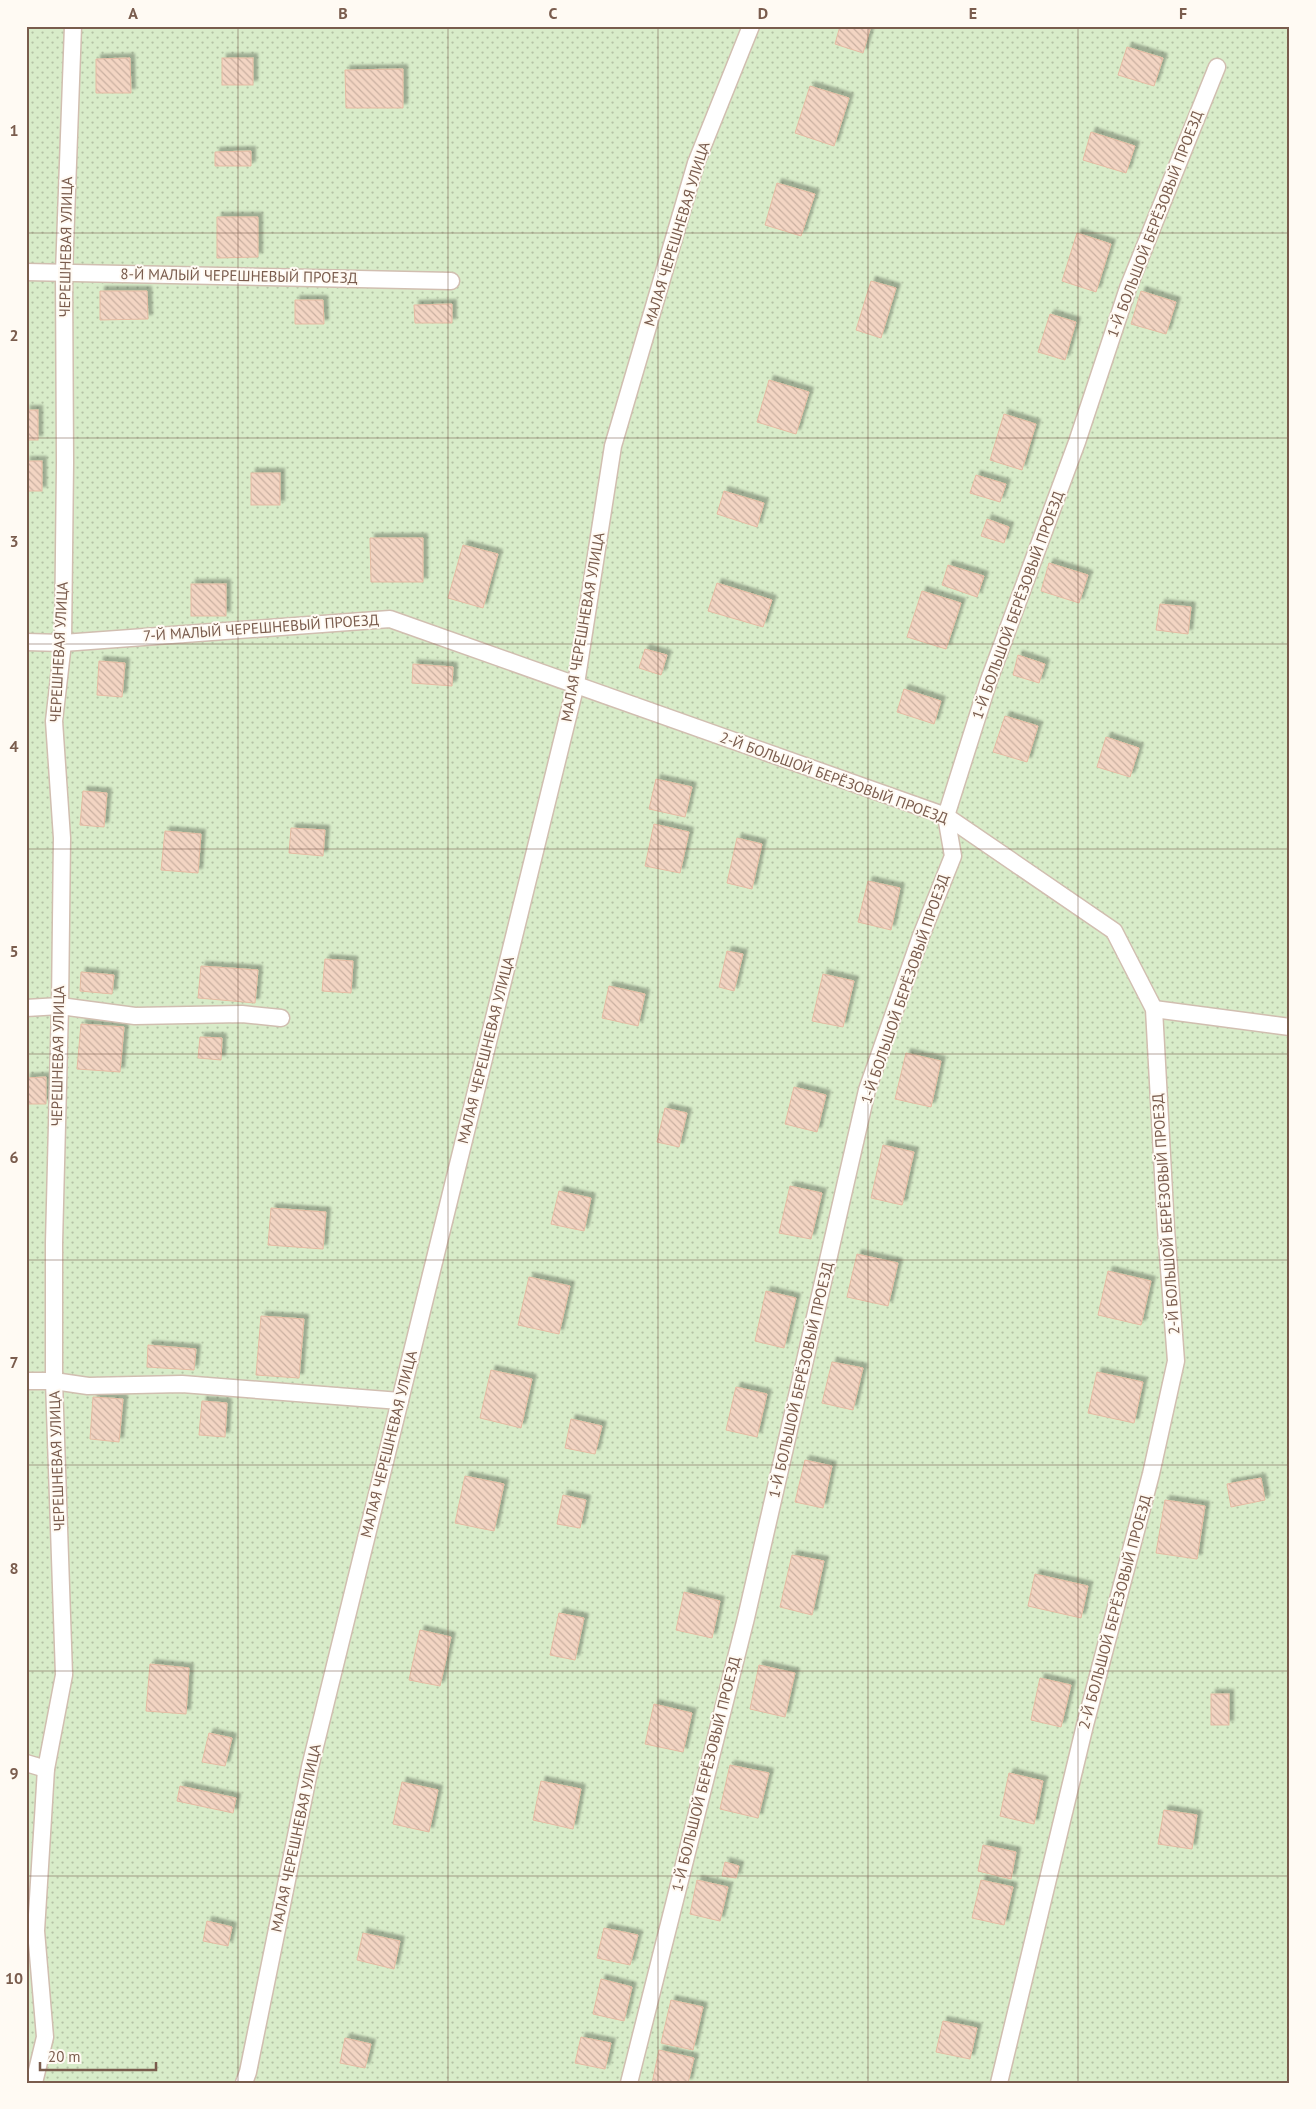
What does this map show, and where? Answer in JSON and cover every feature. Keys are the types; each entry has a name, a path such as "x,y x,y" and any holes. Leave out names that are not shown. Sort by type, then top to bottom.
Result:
{"lane":[{"name":"ЧЕРЕШНЕВАЯ УЛИЦА","path":"34,2083 45,2037 36,1931 46,1769 64,1675 54,1381 54,1243 62,838 54,721 63,643 65,463 64,273 73,26"},
{"name":"МАЛАЯ ЧЕРЕШНЕВАЯ УЛИЦА","path":"244,2083 248,2072 310,1767 576,684 612,446 696,163 751,26"},
{"name":"1-Й БОЛЬШОЙ БЕРЁЗОВЫЙ ПРОЕЗД","path":"629,2083 746,1618 867,1090 921,936 952,856 946,816 989,680 1077,442 1128,288 1217,67"},
{"name":"8-Й МАЛЫЙ ЧЕРЕШНЕВЫЙ ПРОЕЗД","path":"26,272 451,281"},
{"name":"7-Й МАЛЫЙ ЧЕРЕШНЕВЫЙ ПРОЕЗД","path":"26,642 63,643 390,619 576,684"},
{"name":"2-Й БОЛЬШОЙ БЕРЁЗОВЫЙ ПРОЕЗД","path":"576,684 946,816 1114,931 1154,1009 1166,1229 1176,1361 1151,1474 1085,1726 999,2083"},
{"path":"26,1008 60,1006 136,1016 242,1014 281,1018"},
{"path":"1154,1009 1290,1026"},
{"path":"26,1381 54,1381 88,1386 182,1384 400,1401"},
{"path":"26,1762 46,1769"}],"green space":[{"path":"26,26 1290,26 1290,2083 26,2083"}],"building":[{"path":"840,26 871,26 863,53 835,44"},
{"path":"1127,47 1163,58 1154,86 1118,75"},
{"path":"130,58 131,93 96,93 96,59"},
{"path":"222,58 253,58 253,85 222,85"},
{"path":"403,69 403,108 346,108 345,70"},
{"path":"810,86 849,98 834,146 795,133"},
{"path":"1091,132 1135,146 1126,173 1083,160"},
{"path":"251,151 251,166 215,166 215,152"},
{"path":"777,183 815,194 801,236 765,225"},
{"path":"217,217 258,217 258,257 217,258"},
{"path":"1077,233 1111,244 1096,292 1062,281"},
{"path":"871,281 896,288 881,338 856,330"},
{"path":"100,291 147,291 148,319 100,320"},
{"path":"1141,291 1176,302 1166,334 1131,324"},
{"path":"295,300 323,300 324,324 295,324"},
{"path":"452,304 452,323 415,323 414,305"},
{"path":"1050,314 1076,322 1065,360 1038,352"},
{"path":"769,380 809,392 796,434 757,422"},
{"path":"26,410 38,410 38,440 26,440"},
{"path":"1004,414 1036,424 1022,470 990,460"},
{"path":"26,461 42,461 42,491 26,491"},
{"path":"251,473 280,473 280,505 251,505"},
{"path":"976,475 1006,484 1000,502 970,493"},
{"path":"724,491 764,503 757,527 717,514"},
{"path":"987,519 1009,527 1004,543 981,536"},
{"path":"370,538 423,538 423,582 371,582"},
{"path":"463,545 498,554 483,608 448,598"},
{"path":"1049,563 1088,575 1079,603 1041,591"},
{"path":"948,565 984,576 977,597 942,585"},
{"path":"717,583 772,600 763,627 708,611"},
{"path":"191,584 226,584 226,616 191,616"},
{"path":"922,591 961,603 946,649 907,637"},
{"path":"1160,604 1191,607 1188,634 1156,630"},
{"path":"645,649 667,655 661,675 639,668"},
{"path":"1018,655 1045,664 1039,683 1013,675"},
{"path":"99,661 125,663 122,697 97,695"},
{"path":"413,664 453,667 452,686 412,683"},
{"path":"904,689 941,701 934,724 897,712"},
{"path":"1005,716 1038,726 1027,762 993,752"},
{"path":"1106,737 1139,748 1130,777 1097,767"},
{"path":"656,779 692,787 685,817 649,809"},
{"path":"83,791 107,793 104,827 80,825"},
{"path":"654,824 689,832 680,873 645,866"},
{"path":"291,828 325,830 323,856 289,853"},
{"path":"165,831 201,834 198,873 161,870"},
{"path":"737,838 762,844 752,889 727,883"},
{"path":"868,881 900,888 891,930 858,922"},
{"path":"727,951 743,954 734,991 719,987"},
{"path":"325,959 353,961 351,993 322,991"},
{"path":"201,966 258,970 255,1003 198,998"},
{"path":"81,972 114,975 112,994 80,991"},
{"path":"823,974 854,981 843,1027 812,1021"},
{"path":"609,986 645,994 638,1026 602,1018"},
{"path":"81,1024 124,1027 120,1072 77,1069"},
{"path":"200,1037 222,1038 221,1060 198,1058"},
{"path":"906,1053 941,1061 931,1107 895,1099"},
{"path":"46,1077 46,1104 26,1104 26,1078"},
{"path":"794,1087 826,1095 817,1132 785,1124"},
{"path":"665,1108 687,1113 679,1147 657,1142"},
{"path":"883,1145 914,1152 902,1205 871,1198"},
{"path":"790,1186 822,1193 811,1239 779,1233"},
{"path":"559,1191 591,1198 584,1231 551,1224"},
{"path":"271,1208 326,1212 323,1249 268,1245"},
{"path":"857,1254 898,1263 888,1306 847,1297"},
{"path":"1108,1271 1151,1281 1141,1325 1098,1315"},
{"path":"529,1277 570,1286 559,1334 518,1325"},
{"path":"766,1291 796,1298 784,1348 755,1341"},
{"path":"261,1316 304,1319 299,1378 256,1375"},
{"path":"148,1345 196,1349 194,1370 147,1367"},
{"path":"832,1362 863,1368 853,1410 822,1403"},
{"path":"491,1370 532,1379 521,1428 480,1418"},
{"path":"1097,1372 1143,1382 1134,1423 1088,1413"},
{"path":"736,1387 767,1394 757,1437 726,1430"},
{"path":"93,1397 123,1399 119,1442 90,1439"},
{"path":"202,1401 227,1403 225,1437 199,1435"},
{"path":"571,1419 602,1426 595,1454 565,1448"},
{"path":"805,1460 832,1466 823,1508 795,1502"},
{"path":"465,1476 504,1484 494,1531 455,1523"},
{"path":"1261,1478 1265,1500 1231,1507 1227,1484"},
{"path":"563,1495 586,1500 580,1528 557,1524"},
{"path":"1165,1500 1205,1506 1197,1559 1156,1553"},
{"path":"792,1555 824,1561 812,1615 780,1607"},
{"path":"1035,1574 1088,1586 1081,1618 1028,1606"},
{"path":"684,1592 720,1601 712,1638 676,1630"},
{"path":"559,1613 584,1618 575,1660 550,1655"},
{"path":"420,1630 451,1637 440,1686 409,1680"},
{"path":"150,1664 189,1668 186,1714 146,1711"},
{"path":"759,1665 795,1673 785,1717 750,1709"},
{"path":"1040,1678 1071,1685 1061,1727 1031,1720"},
{"path":"1211,1694 1229,1694 1229,1725 1211,1725"},
{"path":"654,1704 692,1713 683,1752 645,1744"},
{"path":"209,1733 232,1738 225,1766 202,1762"},
{"path":"730,1765 769,1773 758,1818 720,1809"},
{"path":"1009,1773 1043,1781 1034,1824 1000,1816"},
{"path":"541,1781 581,1789 573,1829 533,1820"},
{"path":"402,1782 438,1790 429,1832 393,1824"},
{"path":"180,1786 236,1798 233,1813 177,1801"},
{"path":"1164,1810 1197,1815 1192,1849 1158,1844"},
{"path":"983,1845 1016,1852 1011,1879 978,1871"},
{"path":"725,1862 739,1866 736,1878 722,1876"},
{"path":"697,1880 728,1887 720,1921 690,1914"},
{"path":"981,1880 1013,1887 1004,1925 972,1918"},
{"path":"207,1921 232,1927 228,1946 203,1941"},
{"path":"604,1928 638,1935 630,1965 597,1958"},
{"path":"363,1933 400,1941 394,1969 357,1960"},
{"path":"601,1979 632,1987 624,2021 593,2014"},
{"path":"671,2000 703,2007 693,2050 661,2043"},
{"path":"943,2021 977,2028 970,2059 936,2052"},
{"path":"581,2037 611,2043 605,2069 575,2063"},
{"path":"345,2038 371,2044 365,2068 340,2063"},
{"path":"659,2050 694,2058 688,2083 652,2083"}]}
